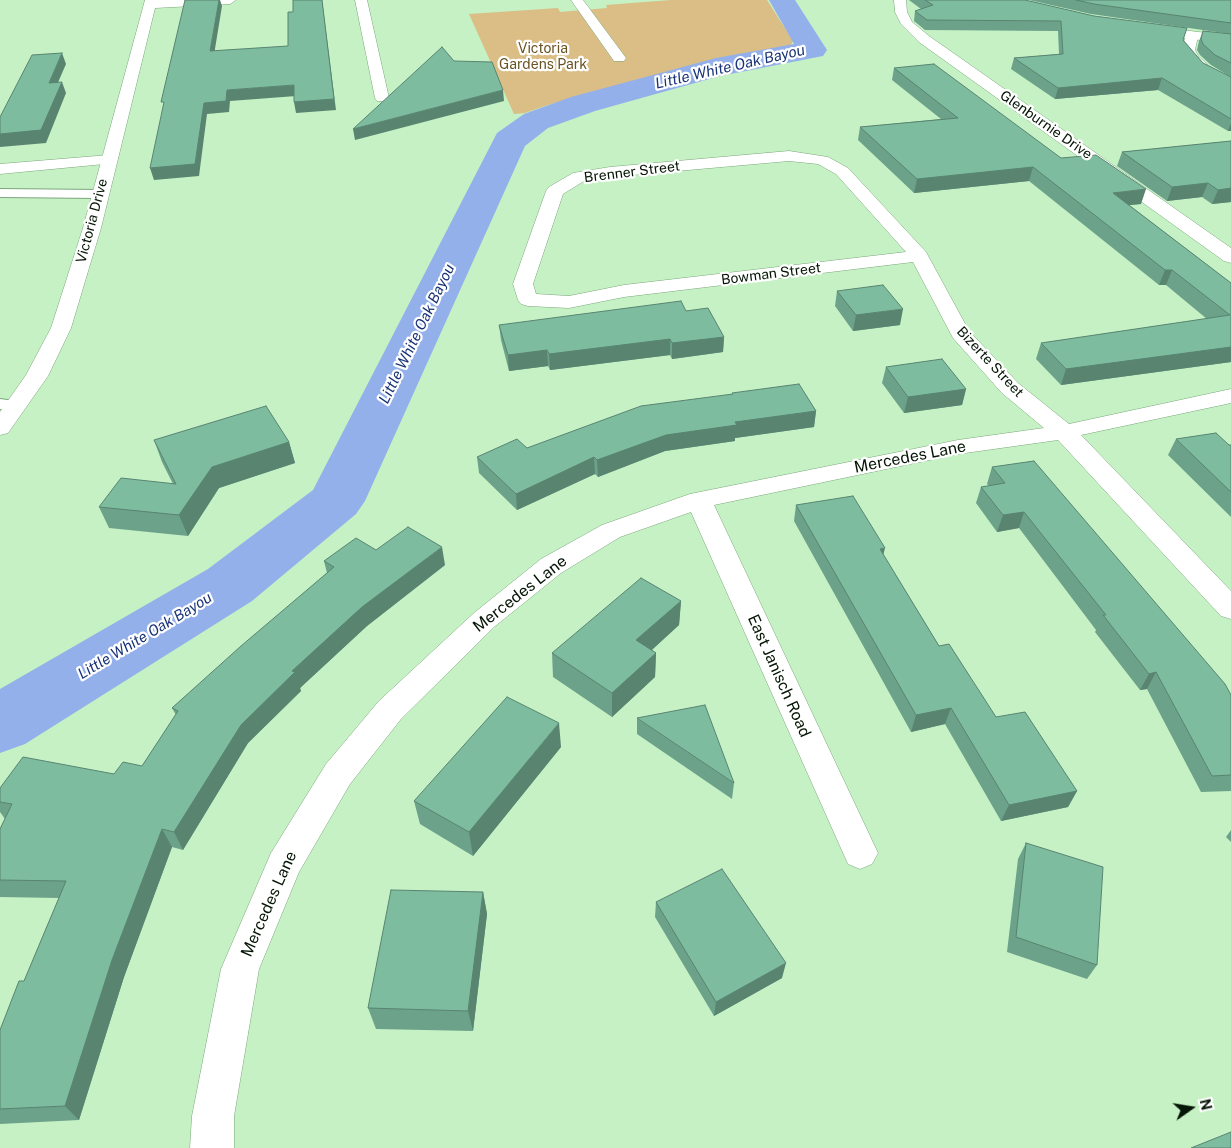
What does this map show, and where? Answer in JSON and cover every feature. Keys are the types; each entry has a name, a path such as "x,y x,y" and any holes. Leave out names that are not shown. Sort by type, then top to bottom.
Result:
{"street":[{"path":"150,3 230,0"},
{"path":"361,0 382,98"},
{"path":"576,0 619,58"},
{"name":"Glenburnie Drive","path":"900,0 901,12 907,24 924,39 1231,258"},
{"name":"Victoria Drive","path":"0,428 8,405 37,376 61,328 100,194 150,3"},
{"path":"1133,27 1231,40"},
{"path":"1192,36 1188,50 1193,58 1205,70 1231,85"},
{"name":"Bizerte Street","path":"743,160 789,156 822,160 842,171 919,256 960,334 1010,388 1064,432 1231,609"},
{"path":"0,169 109,160"},
{"name":"Brenner Street","path":"624,291 568,302 528,300 523,284 554,191 579,177 610,172 743,160"},
{"name":"Bowman Street","path":"624,291 919,256"},
{"name":"Mercedes Lane","path":"212,1145 213,1116 240,969 284,864 338,774 390,710 484,620 551,566 611,531 699,500 958,446 1064,432 1231,396"},
{"name":"East Janisch Road","path":"699,500 860,853"}],"lane":[{"path":"0,193 100,194"},
{"path":"0,205 18,194"}],"green space":[{"name":"Victoria Gardens Park","path":"671,0 767,0 793,41 790,47 785,49 715,60 548,105 525,113 514,114 469,14 558,8 560,12 607,8 606,5"}],"building":[{"path":"185,0 219,0 210,51 288,46 288,12 293,12 293,0 322,0 334,99 294,102 294,85 227,90 226,101 204,103 195,164 150,168 164,102 161,102"},
{"path":"925,0 1025,0 1094,16 1187,28 1183,40 1203,63 1231,77 1231,119 1162,78 1058,88 1014,58 1063,54 1061,21 927,20 915,11 933,5"},
{"path":"1076,0 1231,0 1231,23 1094,4"},
{"path":"1203,31 1231,34 1231,63 1215,55 1203,44 1201,39"},
{"path":"442,47 454,61 492,62 503,90 353,129"},
{"path":"62,53 49,83 62,82 41,130 0,134 0,117 32,55"},
{"path":"934,64 1061,158 1096,155 1146,189 1113,193 1231,283 1231,347 1066,369 1041,343 1230,315 1172,270 1165,270 1033,167 917,179 860,127 958,118 894,68"},
{"path":"1231,141 1231,188 1218,190 1208,183 1172,187 1122,152"},
{"path":"883,285 903,309 856,315 837,291"},
{"path":"681,301 686,311 708,308 724,337 672,343 670,339 549,354 547,350 508,355 499,325"},
{"path":"942,359 966,389 908,397 886,367"},
{"path":"799,384 816,411 735,422 737,425 666,435 597,460 594,457 516,494 477,457 517,439 527,448 641,406"},
{"path":"266,406 289,442 212,467 179,515 99,507 121,478 176,484 154,440"},
{"path":"1216,433 1231,445 1231,492 1176,439"},
{"path":"1034,461 1225,684 1231,695 1231,775 1212,776 1156,672 1149,674 1103,615 1106,615 1024,512 1003,515 981,487 1005,483 992,467"},
{"path":"853,496 885,548 880,549 939,646 949,644 996,717 1025,712 1077,791 1009,805 951,708 916,715 796,505"},
{"path":"408,527 442,547 362,607 292,671 295,672 241,725 174,832 162,829 112,960 65,1106 0,1109 0,1030 19,981 24,981 66,881 0,880 0,829 12,804 0,802 0,788 23,757 114,774 123,762 142,766 178,711 172,708 334,567 324,561 356,538 376,550"},
{"path":"641,578 681,601 636,640 656,653 612,693 552,653"},
{"path":"507,697 559,723 469,832 414,801"},
{"path":"705,705 734,783 637,718"},
{"path":"1026,843 1103,867 1097,965 1016,937"},
{"path":"722,869 786,963 716,1002 656,902"},
{"path":"391,890 483,892 468,1011 368,1008"},
{"path":"1231,1132 1231,1148 1191,1148"}],"waterway":[{"name":"Little White Oak Bayou","path":"0,724 230,585 336,501 510,141 536,121 583,104 716,67 812,50 782,0"}]}
